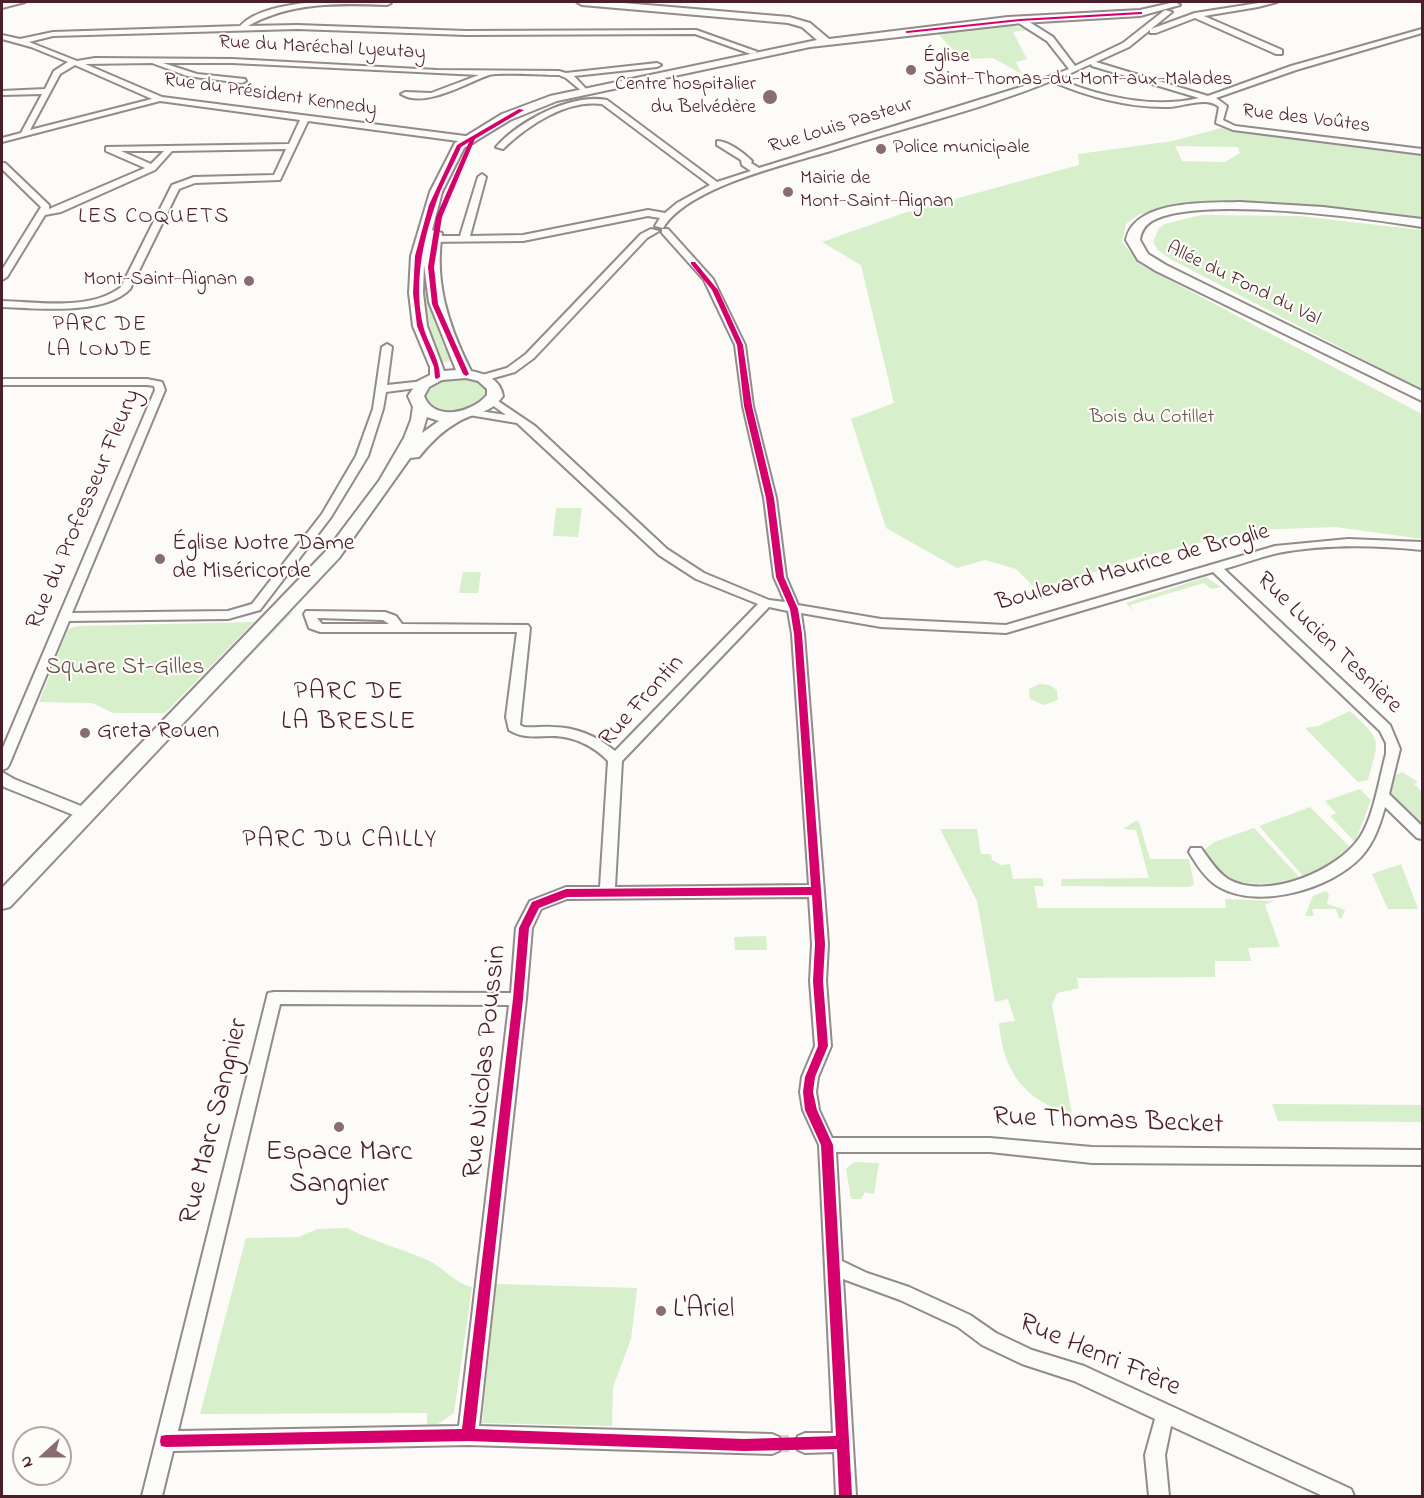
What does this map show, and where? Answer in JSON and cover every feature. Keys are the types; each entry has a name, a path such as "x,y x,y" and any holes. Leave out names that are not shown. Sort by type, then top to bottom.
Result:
{"street":[{"path":"2,5 20,2"},
{"path":"582,2 789,20 806,25 823,40 1020,20 1050,39 1075,69"},
{"path":"1142,32 1151,32 1167,23 1195,15 1273,2"},
{"path":"242,28 267,12 297,3 387,3"},
{"path":"2,901 293,598 364,516 388,480 418,428 422,415 424,391 437,368 423,338 417,309 416,279 428,239 473,140 498,121 524,109 584,91 748,54 823,40 889,32 1020,20 1143,14 1174,6"},
{"name":"Rue Louis Pasteur","path":"483,378 511,370 530,356 644,236 660,229 667,216 717,186 758,171 1052,79 1126,45 1174,6"},
{"path":"1143,14 1157,20"},
{"path":"1195,15 1280,52"},
{"path":"22,41 53,34 297,27 466,33 701,33 748,54"},
{"path":"1052,79 1097,94 1181,104 1210,99 1251,82 1422,31"},
{"name":"Rue du Président Kennedy","path":"2,37 22,41 160,99 473,140"},
{"path":"1372,46 1395,45 1422,37"},
{"name":"Rue du Maréchal Lyeutay","path":"76,63 105,60 155,60 566,75 657,65"},
{"path":"155,60 180,73 242,81"},
{"path":"24,134 57,73 62,68 76,63"},
{"path":"1095,64 1210,99"},
{"path":"405,94 432,95 493,73"},
{"path":"566,75 584,91"},
{"path":"2,93 48,91"},
{"path":"2,140 160,99"},
{"name":"Rue des Voûtes","path":"1210,99 1223,106 1219,121 1233,128 1422,152"},
{"path":"500,147 515,132 534,120 597,101 604,102 717,186"},
{"path":"2,304 101,303 113,299 125,289 175,187 194,180 277,178 298,128 305,118"},
{"path":"298,128 334,122"},
{"path":"720,143 744,158 748,161 745,163 758,171"},
{"path":"152,168 109,149 291,146"},
{"path":"42,213 58,210 152,168 170,149 177,148"},
{"path":"2,165 14,182 46,207 2,276"},
{"path":"464,239 482,177"},
{"name":"Allée du Fond du Val","path":"1422,223 1305,210 1191,208 1170,211 1149,218 1136,229 1133,240 1143,257 1161,268 1422,397"},
{"path":"428,239 523,238 648,213 667,216"},
{"path":"660,229 708,279 740,345 748,406 770,498 780,577 794,609 798,634 816,891 823,1044 822,1054 810,1077 808,1092 811,1110 827,1145 846,1497"},
{"path":"428,239 432,291 460,365 466,374"},
{"path":"64,617 228,615 256,607 327,515 347,484 369,437 383,389 387,347"},
{"path":"383,389 424,391 466,374 483,378 494,388 492,400 473,413"},
{"name":"Rue du Professeur Fleury","path":"2,382 147,382 158,384 160,387 2,765"},
{"path":"424,391 435,415 456,416 473,413 523,422"},
{"name":"Boulevard Maurice de Broglie","path":"492,400 523,422 670,557 700,576 766,603 881,623 1006,629 1275,550 1317,543 1364,542 1422,546"},
{"path":"388,480 427,437 456,416"},
{"name":"Rue Lucien Tesnière","path":"1196,852 1216,879 1225,885 1235,888 1276,891 1294,889 1337,867 1365,840 1381,795 1386,772 1395,752 1393,742 1385,728 1215,567"},
{"path":"293,598 310,614 337,617 386,616 392,619 398,627 524,628 513,717 517,730 562,732 605,748 615,760"},
{"name":"Rue Frontin","path":"607,892 615,760 766,603"},
{"path":"2,777 9,783 86,814"},
{"path":"1381,795 1422,834"},
{"name":"Rue Nicolas Poussin","path":"468,1435 518,999 524,928 535,906 566,892 816,891"},
{"name":"Rue Marc Sangnier","path":"152,1497 274,998 518,999"},
{"name":"Rue Thomas Becket","path":"827,1145 990,1145 1092,1155 1422,1157"},
{"name":"Rue Henri Frère","path":"834,1266 903,1293 953,1316 1029,1358 1077,1373 1344,1497"},
{"path":"1159,1497 1153,1461 1154,1445 1166,1415"},
{"path":"166,1441 468,1435 772,1444"},
{"path":"805,1443 843,1442"}],"green space":[{"path":"1012,25 1028,30 1013,32 1027,59 1016,62 1022,74 993,58 962,59 937,33"},
{"name":"Bois du Cotillet","path":"1221,128 1422,153 1422,219 1298,206 1181,204 1140,214 1126,224 1122,242 1141,265 1422,414 1422,539 1336,527 1253,530 1131,559 1067,582 1033,586 1016,569 985,560 957,568 886,528 851,419 894,403 861,265 822,242 904,213 1079,165 1078,154 1173,141","holes":["1175,146 1238,147 1240,153 1225,162 1182,161"]},
{"path":"1201,215 1299,216 1422,230 1422,390 1172,260 1158,250 1153,242 1159,228 1165,224"},
{"path":"427,247 427,292 434,319 451,361 441,363 430,335 424,306 423,277"},
{"path":"465,378 474,380 486,389 485,400 456,411 441,410 425,405 423,394 431,385 441,381"},
{"path":"556,508 582,508 578,537 553,536"},
{"path":"463,572 481,572 478,593 459,593"},
{"path":"1206,577 1221,587 1211,589 1204,583 1130,605 1134,612 1126,603"},
{"path":"289,611 293,612 190,718 187,717"},
{"name":"Square St-Gilles","path":"254,622 165,713 113,713 92,703 39,702 68,629 77,626"},
{"path":"1039,684 1049,685 1057,690 1058,700 1044,705 1030,699 1029,689"},
{"path":"1350,711 1368,729 1376,741 1375,756 1368,780 1358,782 1305,728 1318,726"},
{"path":"1402,772 1418,782 1414,784 1422,792 1422,823 1416,820 1390,793 1393,776"},
{"path":"1360,789 1371,800 1355,842 1330,816 1336,813 1325,801"},
{"path":"1310,807 1350,847 1325,867 1303,876 1259,826"},
{"path":"1135,821 1139,822 1150,859 1189,859 1194,884 1190,887 1061,886 1062,879 1149,878 1136,830 1123,829"},
{"path":"1254,828 1299,877 1261,884 1232,880 1213,864 1204,850 1214,842"},
{"path":"940,829 977,829 981,854 991,854 992,860 1001,865 1010,864 1013,879 1042,878 1044,886 1034,886 1038,908 1226,908 1225,899 1274,901 1265,905 1280,947 1248,948 1251,961 1215,961 1215,977 1077,978 1079,988 1057,993 1052,1005 1072,1114 1041,1101 1019,1082 1011,1069 1005,1056 999,1023 1015,1021 1008,999 995,1002 977,901"},
{"path":"1401,864 1418,909 1388,909 1372,874"},
{"path":"1326,891 1329,895 1327,904 1345,910 1342,918 1339,918 1336,909 1312,909 1314,916 1305,916 1313,896"},
{"path":"766,936 767,950 735,950 734,937"},
{"path":"1272,1104 1422,1105 1422,1122 1278,1121"},
{"path":"854,1162 879,1163 874,1194 865,1192 861,1199 851,1199 846,1169"},
{"path":"347,1228 425,1259 459,1282 472,1287 454,1413 438,1424 427,1425 427,1413 200,1414 246,1238 299,1237 317,1229"},
{"path":"496,1284 637,1288 631,1339 613,1387 612,1426 482,1423"}],"tunnel":[{"path":"772,1444 805,1443"}],"cycle path":[{"path":"907,32 1020,20 1140,13"},
{"path":"437,377 437,367 420,326 416,293 418,256 432,205 459,146 521,110"},
{"path":"466,374 435,304 431,267 439,217 473,140"},
{"path":"693,263 715,290 740,345 748,406 770,498 780,577 794,609 798,634 820,944 818,981 823,1046 810,1077 808,1092 811,1110 827,1145 846,1496"},
{"path":"468,1435 518,999 524,928 535,905 566,893 816,891"},
{"path":"166,1441 468,1435 744,1445 843,1442"}],"place":[{"name":"Église Saint-Thomas-du-Mont-aux-Malades","path":"911,70"},
{"name":"Centre hospitalier du Belvédère","path":"770,97"},
{"name":"Police municipale","path":"881,149"},
{"name":"Mairie de Mont-Saint-Aignan","path":"788,192"},
{"name":"Mont-Saint-Aignan","path":"249,281"},
{"name":"Église Notre Dame de Miséricorde","path":"160,559"},
{"name":"Greta Rouen","path":"85,733"},
{"name":"Espace Marc Sangnier","path":"339,1127"},
{"name":"L'Ariel","path":"661,1311"}],"district":[{"name":"LES COQUETS","path":"154,218"},
{"name":"PARC DE LA LONDE","path":"100,338"},
{"name":"PARC DE LA BRESLE","path":"349,709"},
{"name":"PARC DU CAILLY","path":"340,842"}]}
